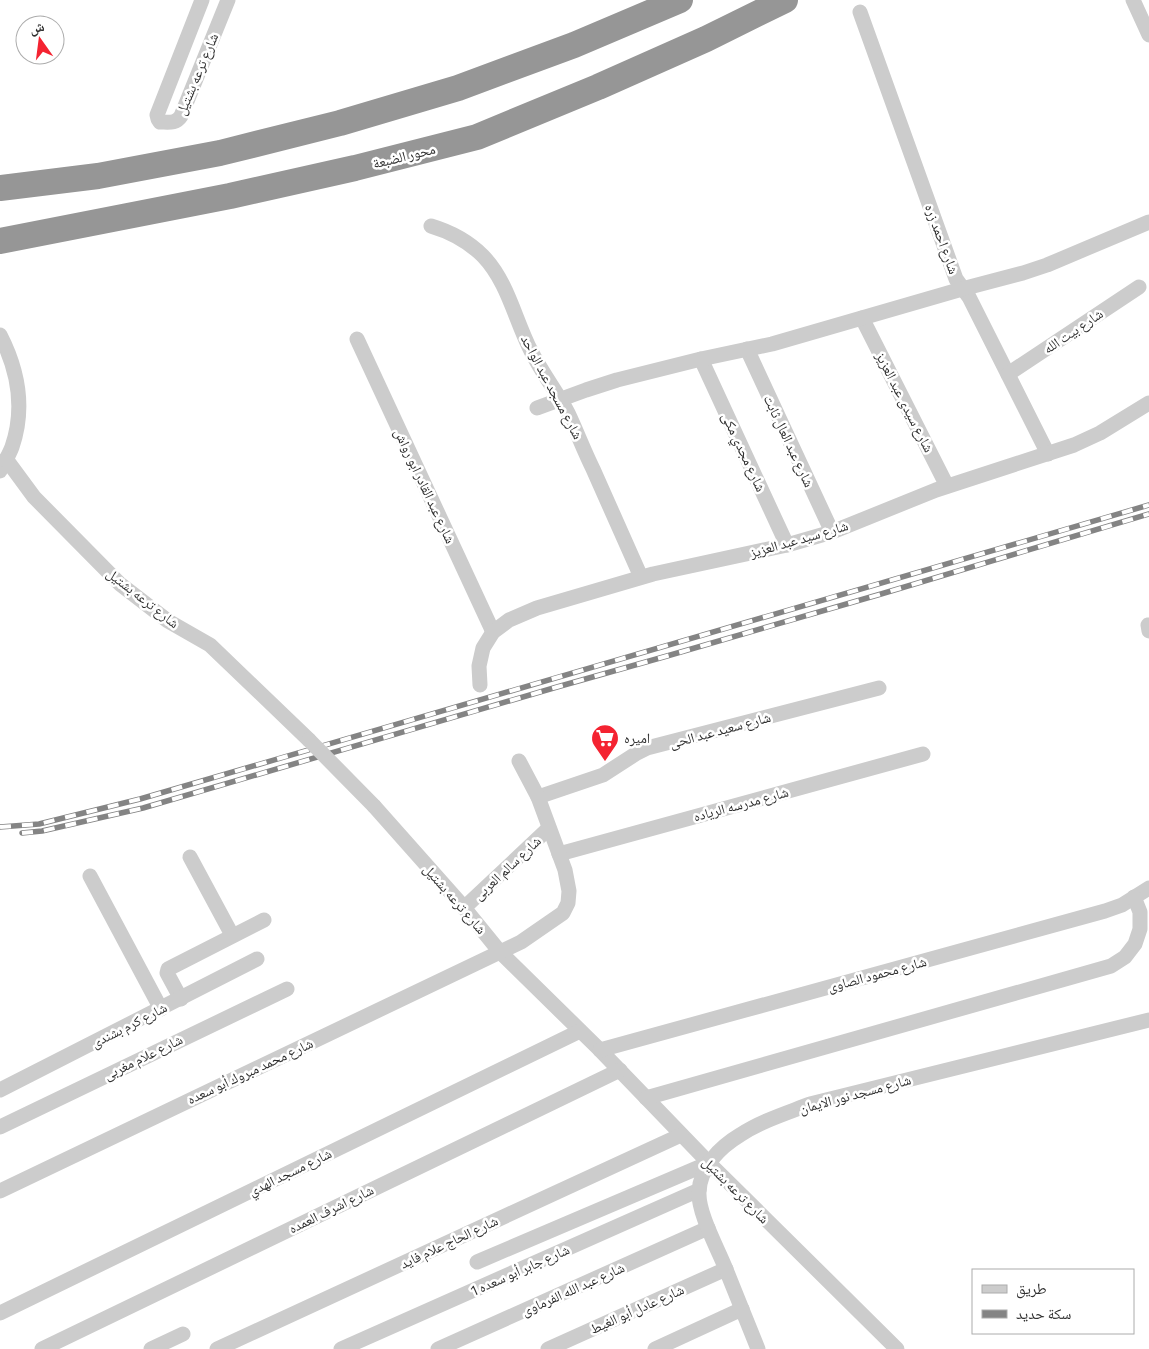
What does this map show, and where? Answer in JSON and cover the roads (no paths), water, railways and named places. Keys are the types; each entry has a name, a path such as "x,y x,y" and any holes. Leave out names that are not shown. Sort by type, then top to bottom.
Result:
{"highway":[{"path":"0,188 98,176 220,153 340,124 458,88 503,72 574,46 680,0"},
{"name":"محور الضبعة","path":"0,241 230,196 355,168 476,137 598,87 706,39 785,0"}],"street":[{"name":"شارع ترعه بشتيل","path":"202,0 157,115 160,122 175,122 181,116 228,0"},
{"path":"1133,0 1149,35"},
{"name":"شارع احمد زره","path":"860,12 956,279 969,297 1048,454"},
{"path":"537,408 617,380 772,344 1023,273 1047,265 1149,222"},
{"name":"شارع مسجد عبد الواحد","path":"431,226 446,230 472,246 484,257 501,282 533,355 568,414 641,577"},
{"name":"شارع بيت الله","path":"1008,374 1139,288"},
{"name":"شارع سيدى عبد العزيز","path":"862,318 948,486"},
{"path":"0,335 16,377 19,404 16,434 3,465"},
{"name":"شارع عبد القادر ابو رواش","path":"357,339 493,632"},
{"name":"شارع عبد العال ثابت","path":"746,349 832,532"},
{"name":"شارع مجدي مكى","path":"701,359 787,545"},
{"name":"شارع سيد عبد العزيز","path":"493,632 509,620 537,608 641,577 787,545 832,532 948,486 1074,445 1100,433 1149,403"},
{"name":"شارع ترعه بشتيل","path":"3,465 120,584 168,621 210,645 309,740 374,806 500,952 897,1349"},
{"path":"480,685 479,666 484,648 493,632"},
{"name":"شارع سعيد عبد الحى","path":"538,798 603,775 647,748 880,688"},
{"name":"شارع مدرسه الرياده","path":"559,854 923,754"},
{"path":"500,952 521,942 563,913 568,902 569,891 565,870 538,798 519,761"},
{"name":"شارع سالم العربى","path":"464,908 549,828"},
{"path":"190,857 232,935"},
{"path":"90,876 161,1009"},
{"name":"شارع محمود الصاوى","path":"600,1050 1105,911 1122,905 1149,888"},
{"path":"646,1098 1111,966 1124,957 1135,944 1140,928 1140,912 1134,897"},
{"path":"181,999 167,973 168,969 264,920"},
{"name":"شارع محمد مبروك أبو سعده","path":"0,1191 500,952"},
{"name":"شارع كرم بشندى","path":"0,1090 257,960"},
{"name":"شارع علام مغربى","path":"0,1127 287,989"},
{"name":"شارع مسجد نور الايمان","path":"699,1190 709,1163 727,1144 741,1134 766,1121 810,1104 1149,1020"},
{"name":"شارع مسجد الهدي","path":"0,1313 580,1031"},
{"name":"شارع اشرف العمده","path":"42,1349 620,1070"},
{"name":"شارع الحاج علام فايد","path":"218,1349 681,1134"},
{"path":"477,1262 709,1163"},
{"path":"699,1190 700,1201 708,1228 758,1349"},
{"name":"شارع جابر أبو سعده 1","path":"341,1349 699,1190"},
{"name":"شارع عبد الله الفرماوى","path":"438,1349 708,1228"},
{"name":"شارع عادل أبو الغيط","path":"548,1349 726,1269"},
{"path":"655,1349 742,1309"},
{"path":"151,1349 183,1334"}],"railway":[{"path":"0,827 39,824 140,799 1149,505"},
{"path":"22,833 42,831 143,808 881,594 1149,514"}],"place":[{"name":"اميره","path":"605,762"}]}
